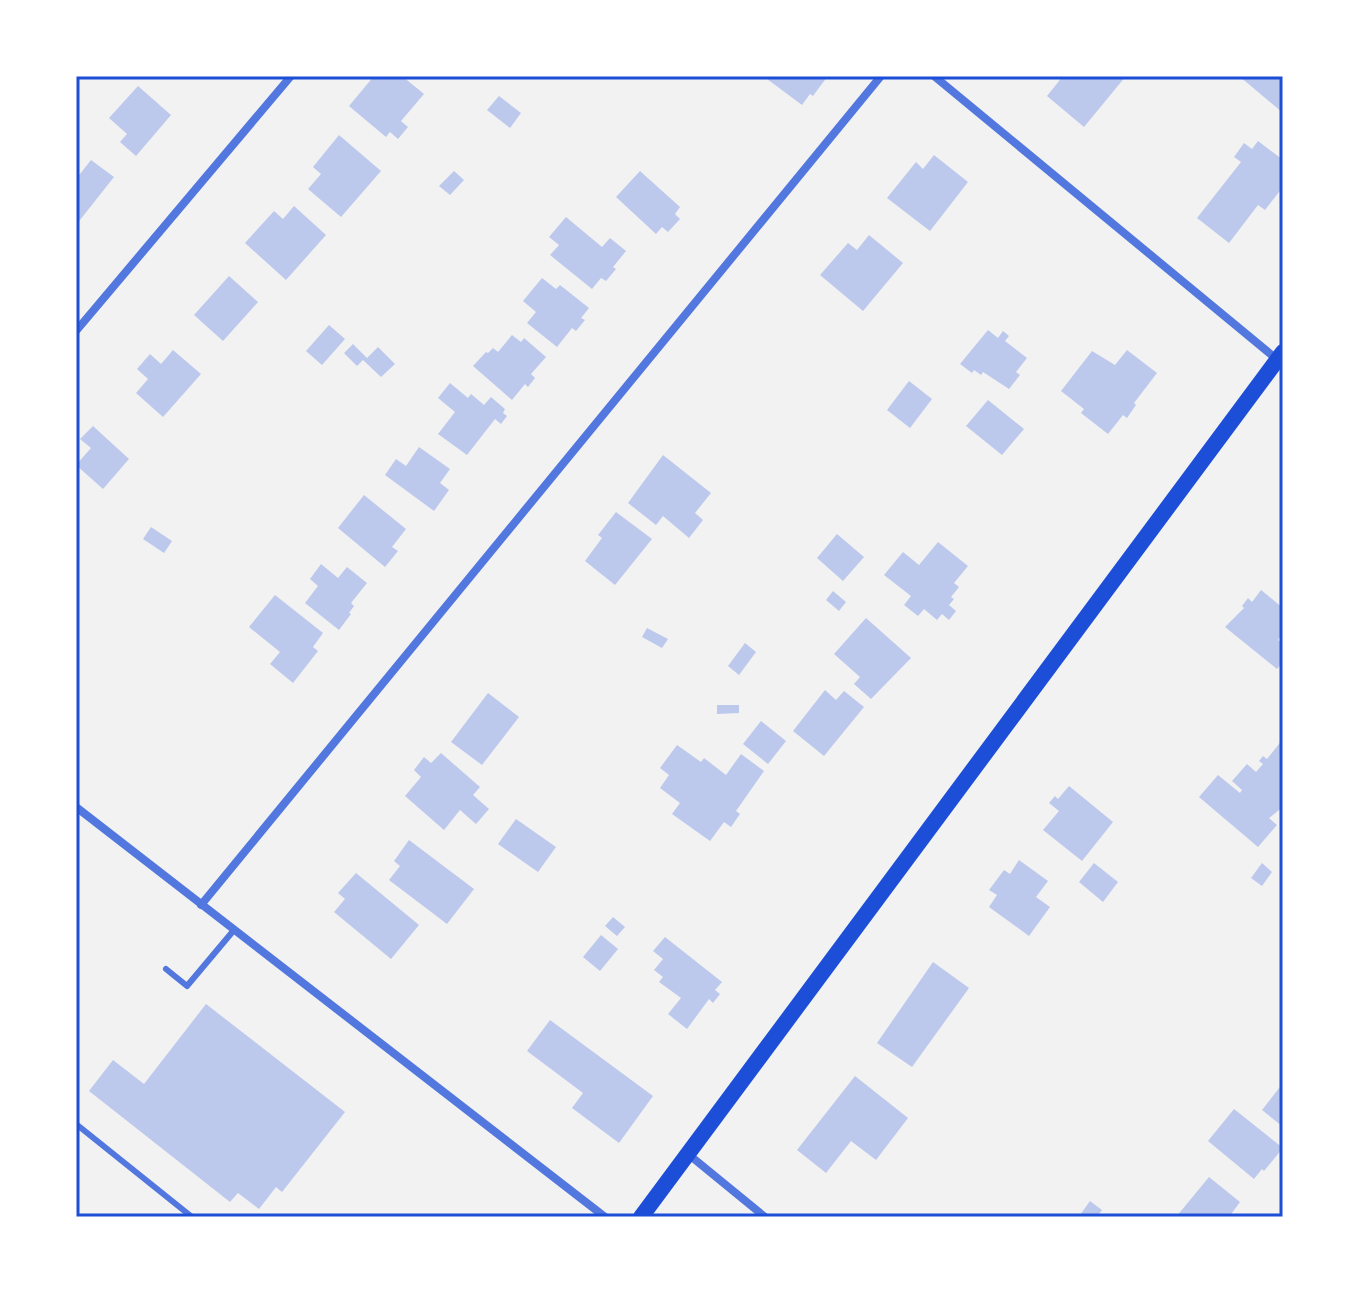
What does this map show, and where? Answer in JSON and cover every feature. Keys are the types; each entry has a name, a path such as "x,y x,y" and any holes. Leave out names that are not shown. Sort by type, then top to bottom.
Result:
{"main road":[{"path":"641,1217 1281,359"}],"street":[{"path":"76,331 291,76"},
{"path":"201,905 881,76"},
{"path":"934,76 1281,359"},
{"path":"76,807 605,1217"},
{"path":"688,1153 765,1217"}],"lane":[{"path":"166,969 187,986 234,930"},
{"path":"76,1124 192,1217"}],"building":[{"path":"374,76 402,76 424,94 401,121 408,127 398,139 390,132 386,137 349,106"},
{"path":"763,76 825,76 827,77 802,105"},
{"path":"1063,76 1126,76 1084,127 1047,96"},
{"path":"1239,76 1283,76 1283,113"},
{"path":"138,86 171,115 136,156 120,142 127,134 109,118"},
{"path":"499,96 521,113 510,128 487,110"},
{"path":"339,135 381,171 341,217 308,189 321,174 313,167"},
{"path":"1258,141 1283,160 1283,187 1265,210 1258,205 1229,243 1197,218 1241,162 1234,157 1244,143 1252,149"},
{"path":"934,155 968,182 930,231 887,198 916,162 923,169"},
{"path":"91,160 114,177 76,225 76,179"},
{"path":"454,171 464,180 450,195 439,186"},
{"path":"640,171 680,207 675,214 680,219 668,232 662,227 656,234 616,197"},
{"path":"294,206 326,235 286,280 245,243 274,211 283,219"},
{"path":"566,217 602,247 610,238 626,251 606,281 601,278 592,289 550,255 559,245 549,237"},
{"path":"869,235 903,263 863,311 820,275 848,243 857,250"},
{"path":"229,276 258,302 223,341 194,315"},
{"path":"542,278 556,289 560,285 589,308 581,318 585,320 576,331 572,328 557,347 527,323 536,312 523,301"},
{"path":"329,325 345,339 322,365 306,351"},
{"path":"988,330 998,338 1003,331 1009,336 1005,341 1027,358 1016,372 1020,375 1009,389 983,372 981,375 974,370 972,373 960,364"},
{"path":"512,335 521,342 524,338 546,357 531,374 535,378 528,387 525,384 512,400 473,366 493,348 498,352"},
{"path":"353,344 367,358 378,347 395,364 381,377 363,360 357,366 344,353"},
{"path":"173,350 201,374 163,417 136,393 148,379 137,369 150,354 161,364"},
{"path":"1127,350 1157,373 1134,403 1136,405 1127,418 1123,415 1108,434 1081,413 1084,409 1061,391 1092,351 1115,365"},
{"path":"909,381 932,399 910,428 887,410"},
{"path":"450,383 468,398 471,394 484,405 491,397 505,409 503,413 507,416 501,424 495,419 467,455 438,434 455,412 438,398"},
{"path":"988,400 1024,429 1002,455 966,426"},
{"path":"93,426 129,459 103,489 76,465 91,448 80,439"},
{"path":"419,447 450,469 440,483 449,490 434,511 385,475 396,459 406,466"},
{"path":"663,455 711,493 695,513 703,520 689,538 663,516 656,525 628,503"},
{"path":"364,495 406,529 392,547 398,551 385,567 338,528"},
{"path":"616,512 652,539 615,585 585,561 602,538 598,535"},
{"path":"151,527 172,541 164,553 143,539"},
{"path":"837,534 864,557 843,581 817,558"},
{"path":"938,542 968,566 954,583 959,587 949,605 956,611 949,620 942,614 937,620 924,609 918,616 904,605 911,596 884,575 903,552 919,565"},
{"path":"321,564 338,578 347,567 367,583 351,603 354,606 351,614 339,630 305,603 318,586 310,579"},
{"path":"1261,590 1283,608 1283,633 1278,640 1283,644 1283,662 1277,669 1225,627 1244,608 1242,606 1248,598 1252,602"},
{"path":"833,591 846,602 839,611 826,600"},
{"path":"275,595 323,633 313,647 318,651 293,683 270,664 280,652 249,627"},
{"path":"866,618 911,658 871,699 854,684 860,677 834,654"},
{"path":"647,628 668,639 662,648 642,637"},
{"path":"745,643 756,652 739,675 728,666"},
{"path":"825,690 836,700 844,691 864,707 824,756 793,731"},
{"path":"488,693 519,717 482,765 451,742"},
{"path":"717,705 739,705 739,713 717,714"},
{"path":"761,721 786,741 768,764 743,744"},
{"path":"1283,739 1283,807 1269,818 1277,825 1258,847 1199,797 1218,775 1240,793 1242,790 1232,781 1247,764 1256,772 1263,764 1259,761 1263,756 1267,759"},
{"path":"677,745 701,762 704,758 726,775 741,754 764,771 736,811 740,814 731,827 724,822 710,841 672,814 680,803 660,788 669,775 660,768"},
{"path":"441,753 480,787 473,795 489,809 476,824 460,810 444,830 405,796 421,777 414,770 424,757 431,763"},
{"path":"1069,786 1113,822 1082,861 1043,830 1059,811 1049,803 1055,796 1058,799"},
{"path":"516,819 556,847 538,872 498,844"},
{"path":"409,840 474,889 447,924 389,880 400,866 394,861"},
{"path":"1019,860 1048,881 1036,897 1050,907 1029,936 989,907 997,895 989,890 1004,870 1010,874"},
{"path":"1094,863 1118,882 1103,902 1079,882"},
{"path":"1262,863 1272,872 1262,886 1251,878"},
{"path":"356,873 419,925 391,959 334,912 345,899 338,893"},
{"path":"613,917 625,927 617,936 605,926"},
{"path":"601,935 618,949 600,971 583,957"},
{"path":"665,937 722,982 715,990 720,994 713,1003 709,999 687,1029 668,1014 681,998 659,982 663,977 654,970 663,959 653,951"},
{"path":"933,962 969,988 912,1067 877,1043"},
{"path":"206,1004 345,1112 282,1192 276,1187 259,1209 238,1193 230,1202 89,1091 113,1060 144,1084"},
{"path":"550,1020 653,1096 619,1143 572,1108 583,1093 527,1051"},
{"path":"855,1076 908,1118 876,1160 851,1141 826,1173 797,1150"},
{"path":"1283,1083 1283,1127 1262,1110"},
{"path":"1234,1109 1283,1148 1254,1179 1208,1141"},
{"path":"1209,1177 1240,1202 1229,1217 1176,1217"},
{"path":"1090,1201 1102,1210 1097,1217 1080,1215"}]}
